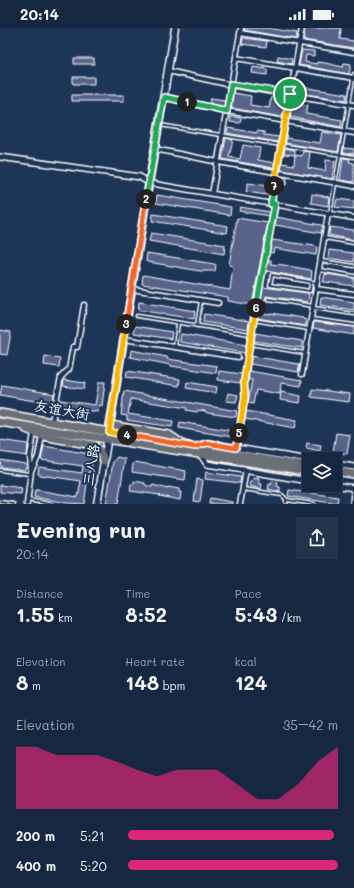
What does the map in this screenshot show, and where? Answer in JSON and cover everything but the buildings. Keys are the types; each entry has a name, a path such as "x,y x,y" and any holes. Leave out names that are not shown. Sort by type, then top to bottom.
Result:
{"main road":[{"name":"三八路","path":"97,504 175,28"},
{"name":"友谊大街","path":"0,413 183,444 302,469"},
{"name":"友谊大街","path":"0,422 18,425 109,432 201,455 302,467"},
{"path":"18,425 42,436 93,445 100,451 104,461"},
{"path":"342,472 354,474"},
{"path":"342,477 354,479"}],"street":[{"path":"236,448 245,397 245,377 253,320 273,204 281,145 302,28"},
{"path":"212,194 241,30 299,43 354,52"},
{"path":"236,58 354,77"},
{"path":"168,71 231,84 354,105"},
{"path":"164,97 227,111 354,132"},
{"path":"155,149 277,173 354,186"},
{"path":"0,157 140,177 149,183 354,218"},
{"path":"302,374 320,260 329,214"},
{"path":"132,289 218,303"},
{"path":"316,289 354,294"},
{"path":"52,422 61,377 69,369 73,347 77,347 84,305"},
{"path":"124,339 238,357"},
{"path":"26,503 31,473 30,456 34,433"},
{"path":"31,473 38,457 42,436"},
{"path":"195,447 207,443 302,459"},
{"path":"201,455 207,464 302,480"},
{"path":"342,465 354,466 354,470"},
{"path":"240,504 246,470"},
{"path":"342,487 354,489 352,504"}],"lane":[{"path":"329,214 354,77"},
{"path":"159,125 354,157"},
{"path":"324,238 354,243"},
{"path":"320,260 354,266"},
{"path":"319,270 354,276"},
{"path":"311,282 310,291 270,285 272,275 317,283"},
{"path":"268,299 354,314"},
{"path":"197,326 201,300"},
{"path":"137,316 251,334"},
{"path":"311,318 354,325"},
{"path":"253,320 309,328"},
{"path":"175,347 178,323"},
{"path":"250,344 305,353"},
{"path":"0,470 31,473"},
{"path":"243,489 279,495 286,500 314,504"},
{"path":"0,502 14,504"},
{"path":"26,503 51,504"}],"route":[{"path":"231,84 290,94 271,204 275,204 253,320 244,383 246,393 236,448 207,443 195,447 109,432 164,97 227,111 231,84"}]}
